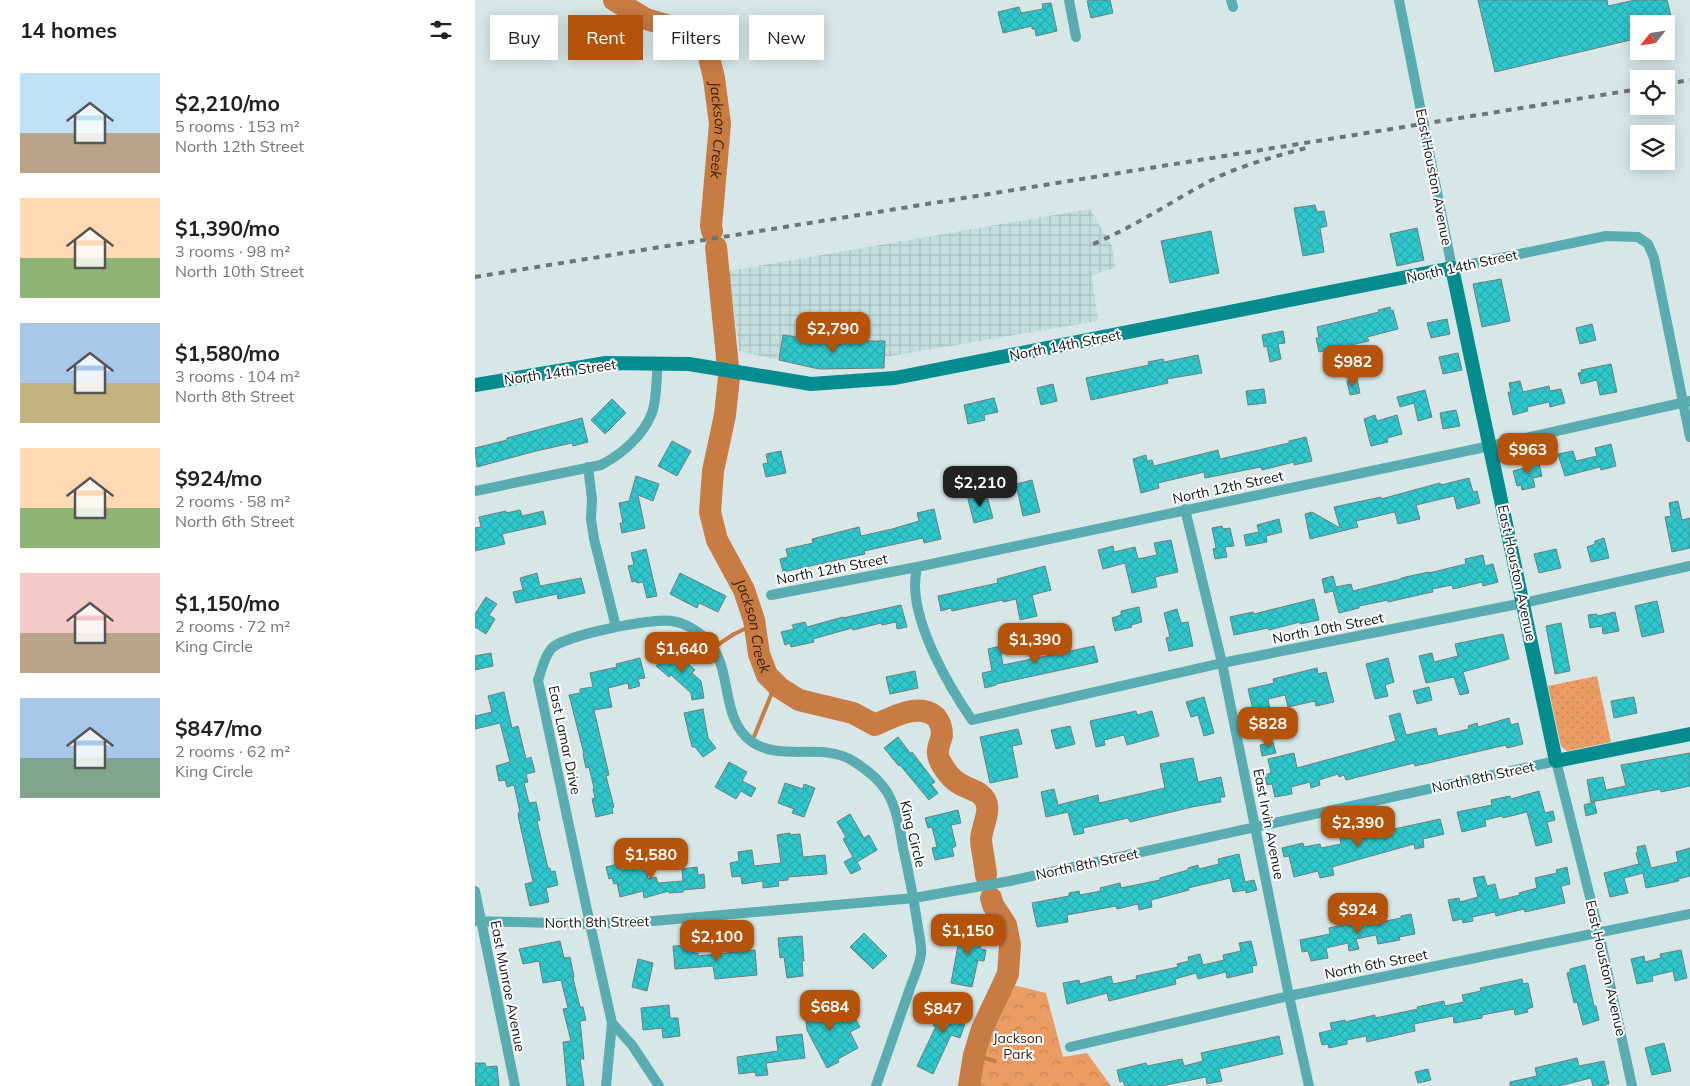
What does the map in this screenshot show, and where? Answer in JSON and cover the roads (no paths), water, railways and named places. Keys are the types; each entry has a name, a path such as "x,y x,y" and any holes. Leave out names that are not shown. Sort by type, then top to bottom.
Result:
{"street":[{"path":"1069,0 1076,37"},
{"name":"East Houston Avenue","path":"1399,0 1452,268 1556,761 1599,933 1632,1086"},
{"name":"North 14th Street","path":"475,385 606,363 689,364 811,384 895,378 1606,236 1638,237 1648,244 1655,258 1686,402"},
{"path":"475,491 601,465 612,459 634,441 652,413 658,363"},
{"path":"1686,402 1690,437"},
{"name":"North 12th Street","path":"771,595 917,567 1490,446 1686,402"},
{"path":"588,467 594,539 616,627"},
{"name":"East Irvin Avenue","path":"1185,509 1222,663 1309,1086"},
{"name":"North 10th Street","path":"917,567 915,586 918,611 934,654 960,703 972,720 1222,663 1690,566"},
{"name":"King Circle","path":"616,627 671,621 691,628 708,641 717,654 733,718 741,731 752,741 765,748 779,751 831,753 852,760 876,778 887,793 898,820 914,898 921,954 876,1086"},
{"name":"East Lamar Drive","path":"606,1086 612,1023 538,680 545,659 553,648 567,641 616,627"},
{"name":"North 8th Street","path":"478,921 590,924 641,922 914,898 1010,881 1556,761 1690,734"},
{"name":"East Munroe Avenue","path":"475,891 478,921 515,1086"},
{"name":"North 6th Street","path":"1070,1047 1289,996 1690,914"},
{"name":"East Lamar Drive","path":"612,1023 632,1045 659,1086"}],"waterway":[{"name":"Jackson Creek","path":"614,0 646,19 693,33 701,39 708,53 714,78 720,124 712,231"},
{"name":"Jackson Creek","path":"716,247 729,377 725,415 713,471 710,512 717,540 744,590 754,620 759,654 767,675 780,688 799,700 853,713 875,725 906,712 922,711 936,717 942,730 938,748 942,765 954,780 980,794 987,804 987,816 981,840 986,875"},
{"path":"713,648 734,634 755,624"},
{"path":"753,739 776,683"},
{"name":"Jackson Creek","path":"969,1086 974,1055 982,1029 1008,974 1010,945 1006,925 993,905 991,898"},
{"path":"974,1055 995,1061"}],"railway":[{"path":"1675,82 1690,80"},
{"path":"475,277 1630,90"},
{"path":"1093,244 1137,222 1219,176 1256,162 1306,148"}],"park label":[{"name":"Jackson Park","path":"1018,1046"}]}
